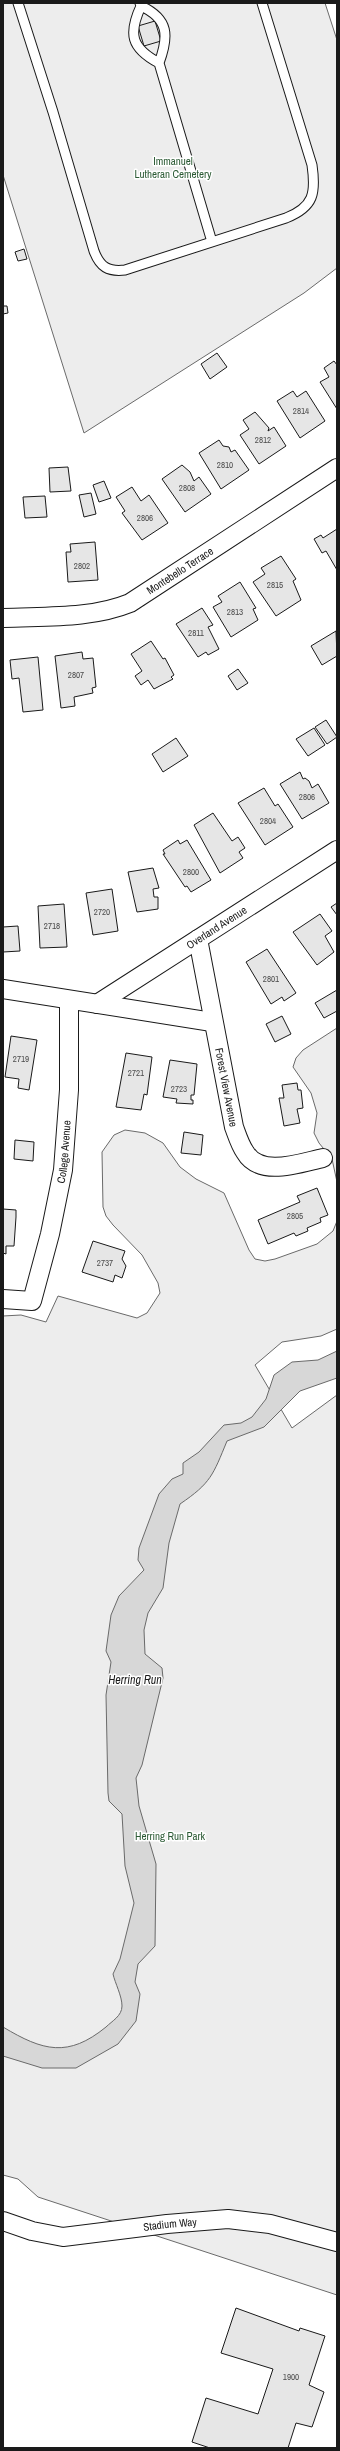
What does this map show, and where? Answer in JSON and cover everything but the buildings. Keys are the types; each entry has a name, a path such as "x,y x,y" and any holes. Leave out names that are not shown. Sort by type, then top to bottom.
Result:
{"street":[{"name":"Montebello Terrace","path":"3,618 89,612 118,608 130,603 337,468"},
{"name":"Overland Avenue","path":"97,1004 337,850"},
{"name":"Forest View Avenue","path":"198,939 212,1022 234,1127 245,1153 258,1164 282,1167 323,1158"},
{"path":"3,989 212,1022"},
{"name":"College Avenue","path":"3,1299 32,1301 50,1234 63,1170 69,1090 69,1000"},
{"name":"Stadium Way","path":"3,2221 32,2231 63,2237 167,2224 228,2220 270,2224 337,2242"}],"lane":[{"path":"18,3 98,262 105,268 114,271 125,270 297,214 307,206 312,194 314,183 312,165 262,3"},
{"path":"159,62 139,49 134,40 133,28 140,5 154,12 164,28 164,48 159,62 212,242"}],"shaded area":[{"name":"Immanuel Lutheran Cemetery","path":"3,3 325,3 337,40 337,268 304,293 84,433 3,175"},
{"path":"337,1028 337,1182 332,1159 319,1143 314,1133 317,1113 311,1093 293,1067 296,1058 303,1050"},
{"name":"Herring Run Park","path":"125,1130 145,1133 163,1143 180,1167 196,1179 224,1193 249,1250 255,1259 265,1261 275,1259 317,1244 333,1231 337,1221 337,1329 321,1336 282,1342 255,1365 292,1428 337,1395 337,2295 38,2197 18,2179 3,2175 3,1316 21,1315 46,1322 58,1296 137,1318 147,1313 160,1293 158,1283 142,1255 113,1225 106,1216 103,1207 102,1152 114,1135"}],"water":[{"name":"Herring Run","path":"337,1351 337,1378 300,1391 264,1427 227,1441 214,1470 205,1484 180,1504 169,1543 163,1588 148,1613 144,1630 145,1654 162,1668 163,1678 142,1765 136,1778 139,1806 156,1864 155,1946 138,1964 135,1982 140,1994 136,2021 118,2044 76,2068 42,2068 3,2056 3,2027 17,2035 43,2046 55,2048 67,2047 92,2037 116,2018 122,2010 121,1998 113,1974 120,1959 134,1903 125,1866 122,1814 109,1801 108,1793 106,1695 111,1662 106,1651 111,1615 119,1596 144,1570 138,1560 139,1548 159,1494 172,1479 183,1474 183,1463 199,1452 224,1425 241,1423 252,1417 266,1399 274,1375 292,1362 318,1360"}]}
